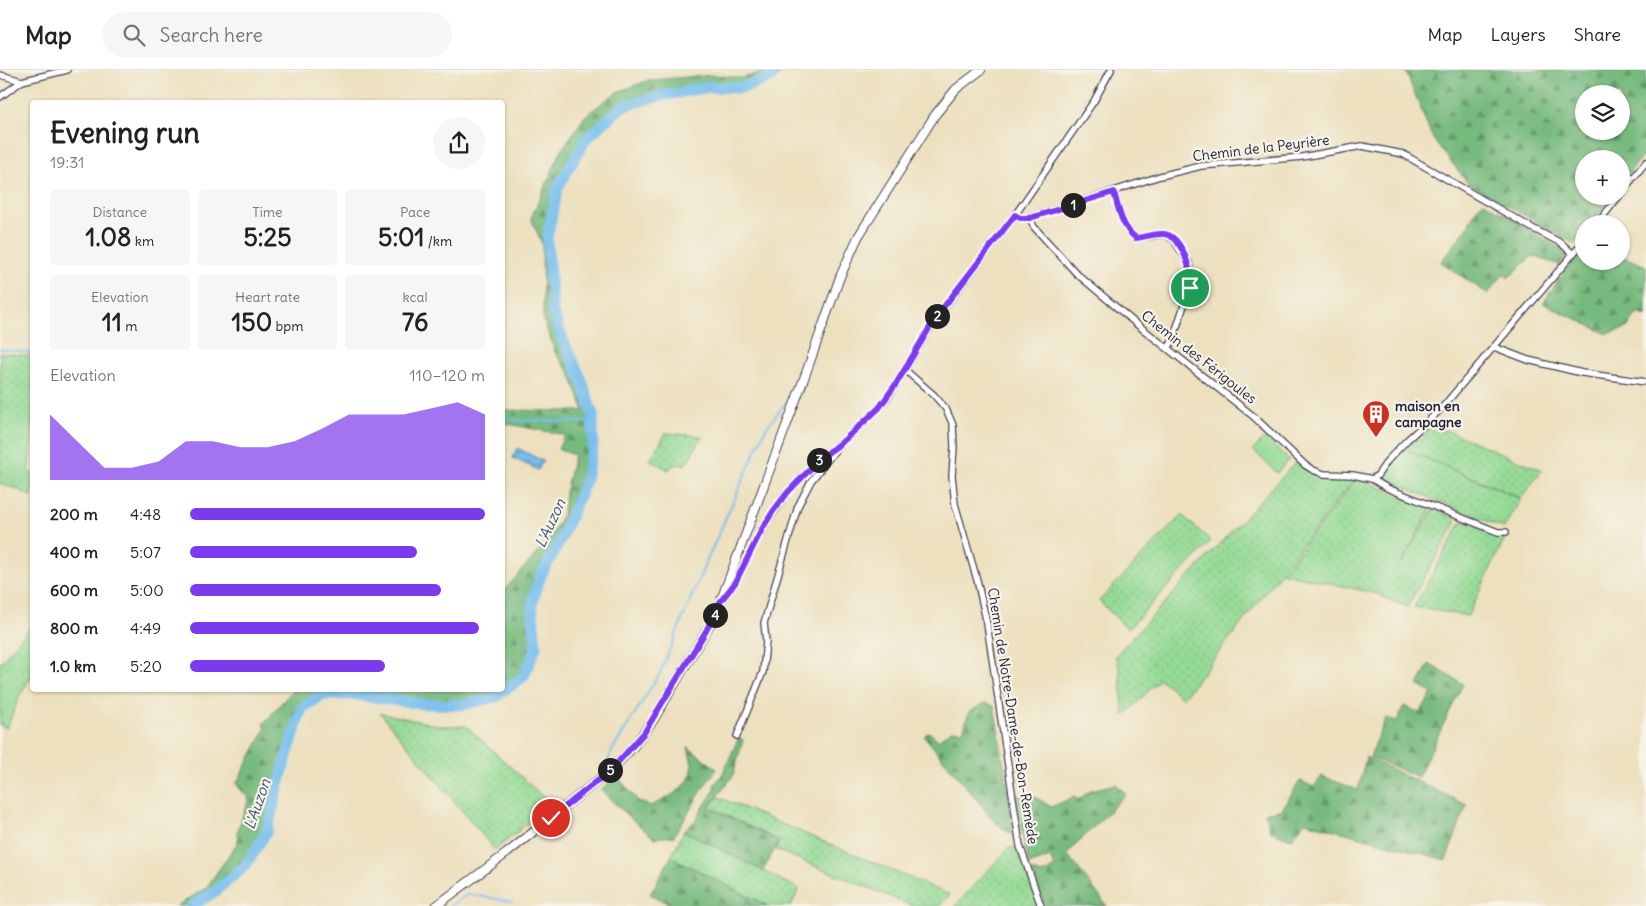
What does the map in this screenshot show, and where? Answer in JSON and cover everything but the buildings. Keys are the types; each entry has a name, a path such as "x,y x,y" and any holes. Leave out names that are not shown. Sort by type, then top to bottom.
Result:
{"main road":[{"path":"436,906 544,824 623,758 654,720 706,631 720,602 848,258 858,237 945,101 956,89 981,70"}],"street":[{"path":"0,97 22,82 68,70"},
{"path":"720,602 735,583 762,529 788,492 818,461 840,444 879,408 905,370 936,317 1015,215 1094,101 1111,70"},
{"path":"0,75 22,82"},
{"name":"Chemin de la Peyrière","path":"1015,215 1020,218 1030,218 1160,176 1201,166 1302,157 1362,146 1403,154 1561,243 1573,254"},
{"path":"1630,182 1646,162"},
{"path":"1114,192 1125,226 1131,234 1136,238 1164,234 1174,240 1189,262 1192,281 1172,342 1168,348"},
{"path":"1604,215 1612,205"},
{"name":"Chemin des Férigoules","path":"1030,218 1034,227 1077,274 1134,322 1253,416 1295,457 1313,470 1324,474 1353,475 1372,479 1395,491 1498,532 1506,532"},
{"path":"1372,479 1378,476 1388,460 1440,410 1575,252"},
{"path":"1494,347 1528,360 1582,374 1646,382"},
{"name":"Chemin de Notre-Dame-de-Bon-Remède","path":"905,370 934,395 946,409 953,425 952,476 955,504 988,624 1020,846 1041,906"},
{"path":"737,736 763,672 766,641 764,623 798,506 811,481 840,444"}],"green space":[{"path":"766,70 774,70 768,76 742,84 707,85 658,94 622,104 583,137 555,186 545,239 550,313 580,381 591,415 590,446 583,483 556,543 539,573 529,601 532,646 521,674 505,686 505,590 550,538 563,514 565,492 574,455 558,449 565,435 505,423 505,410 584,411 570,373 556,355 543,318 542,244 531,218 561,151 585,116 617,92 649,80 714,75 741,78 762,73"},
{"path":"1405,70 1646,70 1646,152 1630,172 1630,150 1575,150 1575,205 1605,205 1598,215 1575,215 1574,244 1468,183 1433,139"},
{"path":"1484,202 1561,249 1566,256 1560,265 1532,256 1508,278 1504,273 1488,294 1441,262 1467,228 1477,208"},
{"path":"1575,258 1575,270 1630,270 1630,260 1646,266 1646,316 1637,313 1627,328 1607,334 1543,303"},
{"path":"0,353 30,356 30,456 28,472 30,472 30,496 17,489 0,484"},
{"path":"1431,424 1542,470 1521,498 1407,450 1521,499 1504,528 1382,478 1386,469 1399,452 1411,441 1423,438"},
{"path":"666,433 702,436 686,464 673,465 669,470 650,460"},
{"path":"1265,438 1289,460 1277,473 1253,450"},
{"path":"1296,462 1311,472 1324,477 1355,478 1183,698 1160,679 1124,716 1119,666 1115,656"},
{"path":"1357,478 1431,508 1402,562 1433,509 1455,518 1456,523 1407,607 1382,597 1383,595 1283,573"},
{"path":"1182,515 1211,541 1128,629 1099,601"},
{"path":"1463,521 1506,536 1468,616 1414,607 1460,524"},
{"path":"30,627 30,678 20,695 7,728 0,725 0,663"},
{"path":"1429,664 1463,684 1418,777 1370,757 1386,718 1397,721 1404,706 1420,713 1432,693 1418,685"},
{"path":"291,692 498,692 461,703 423,703 354,694 322,694 301,706 264,830 245,864 215,890 190,906 177,906 206,888 238,842 237,832 249,799 236,784 266,728 263,724"},
{"path":"985,703 994,706 1013,818 1012,834 995,822 924,736 929,732 938,740 952,730 963,731 969,712"},
{"path":"380,713 442,726 466,726 551,804 495,850"},
{"path":"739,737 743,740 733,776 709,807 779,841 763,871 684,831 694,822 715,789 714,785 722,775"},
{"path":"688,747 717,769 674,836 654,838 601,790 616,775 638,801 650,806 663,800 681,789 689,778 692,768"},
{"path":"1366,757 1467,805 1446,860 1305,822 1291,839 1270,831 1265,813 1282,809 1300,781 1314,787 1322,776 1358,790"},
{"path":"1116,784 1126,794 1067,854 1107,906 1045,906 1032,871 1042,874 1055,867 1050,857 1029,865 1014,795 1025,797 1031,794 1051,807 1074,797 1078,800 1091,790"},
{"path":"718,797 950,895 939,906 913,906 776,850 779,841 709,807"},
{"path":"684,831 799,889 791,906 768,906 671,857"},
{"path":"1014,847 1018,851 1038,906 955,906 1008,849"},
{"path":"671,857 768,906 674,906 650,894"}],"water":[{"path":"517,448 543,461 538,470 513,458"}],"waterway":[{"name":"L'Auzon","path":"505,690 524,676 536,647 532,603 541,575 559,543 585,483 593,446 593,415 582,380 563,340 553,313 547,238 558,187 586,139 623,106 660,96 709,87 742,88 770,78 778,70"},
{"path":"0,349 30,353"},
{"path":"603,770 613,749 660,673 704,567 766,428 796,389"},
{"path":"505,420 582,422 593,420"},
{"name":"L'Auzon","path":"192,906 217,890 246,865 267,831 285,762 302,708 323,695 356,695 424,704 461,705 496,697 503,692"},
{"path":"450,906 468,894 512,902"}],"place":[{"name":"maison en campagne","path":"1376,438"}],"route":[{"path":"551,818 612,769 644,733 654,720 706,631 720,602 735,583 762,529 774,510 788,492 818,461 860,426 889,396 936,317 1015,215 1024,219 1040,216 1114,192 1125,226 1136,238 1164,234 1174,240 1189,262 1192,281 1190,288"}]}
